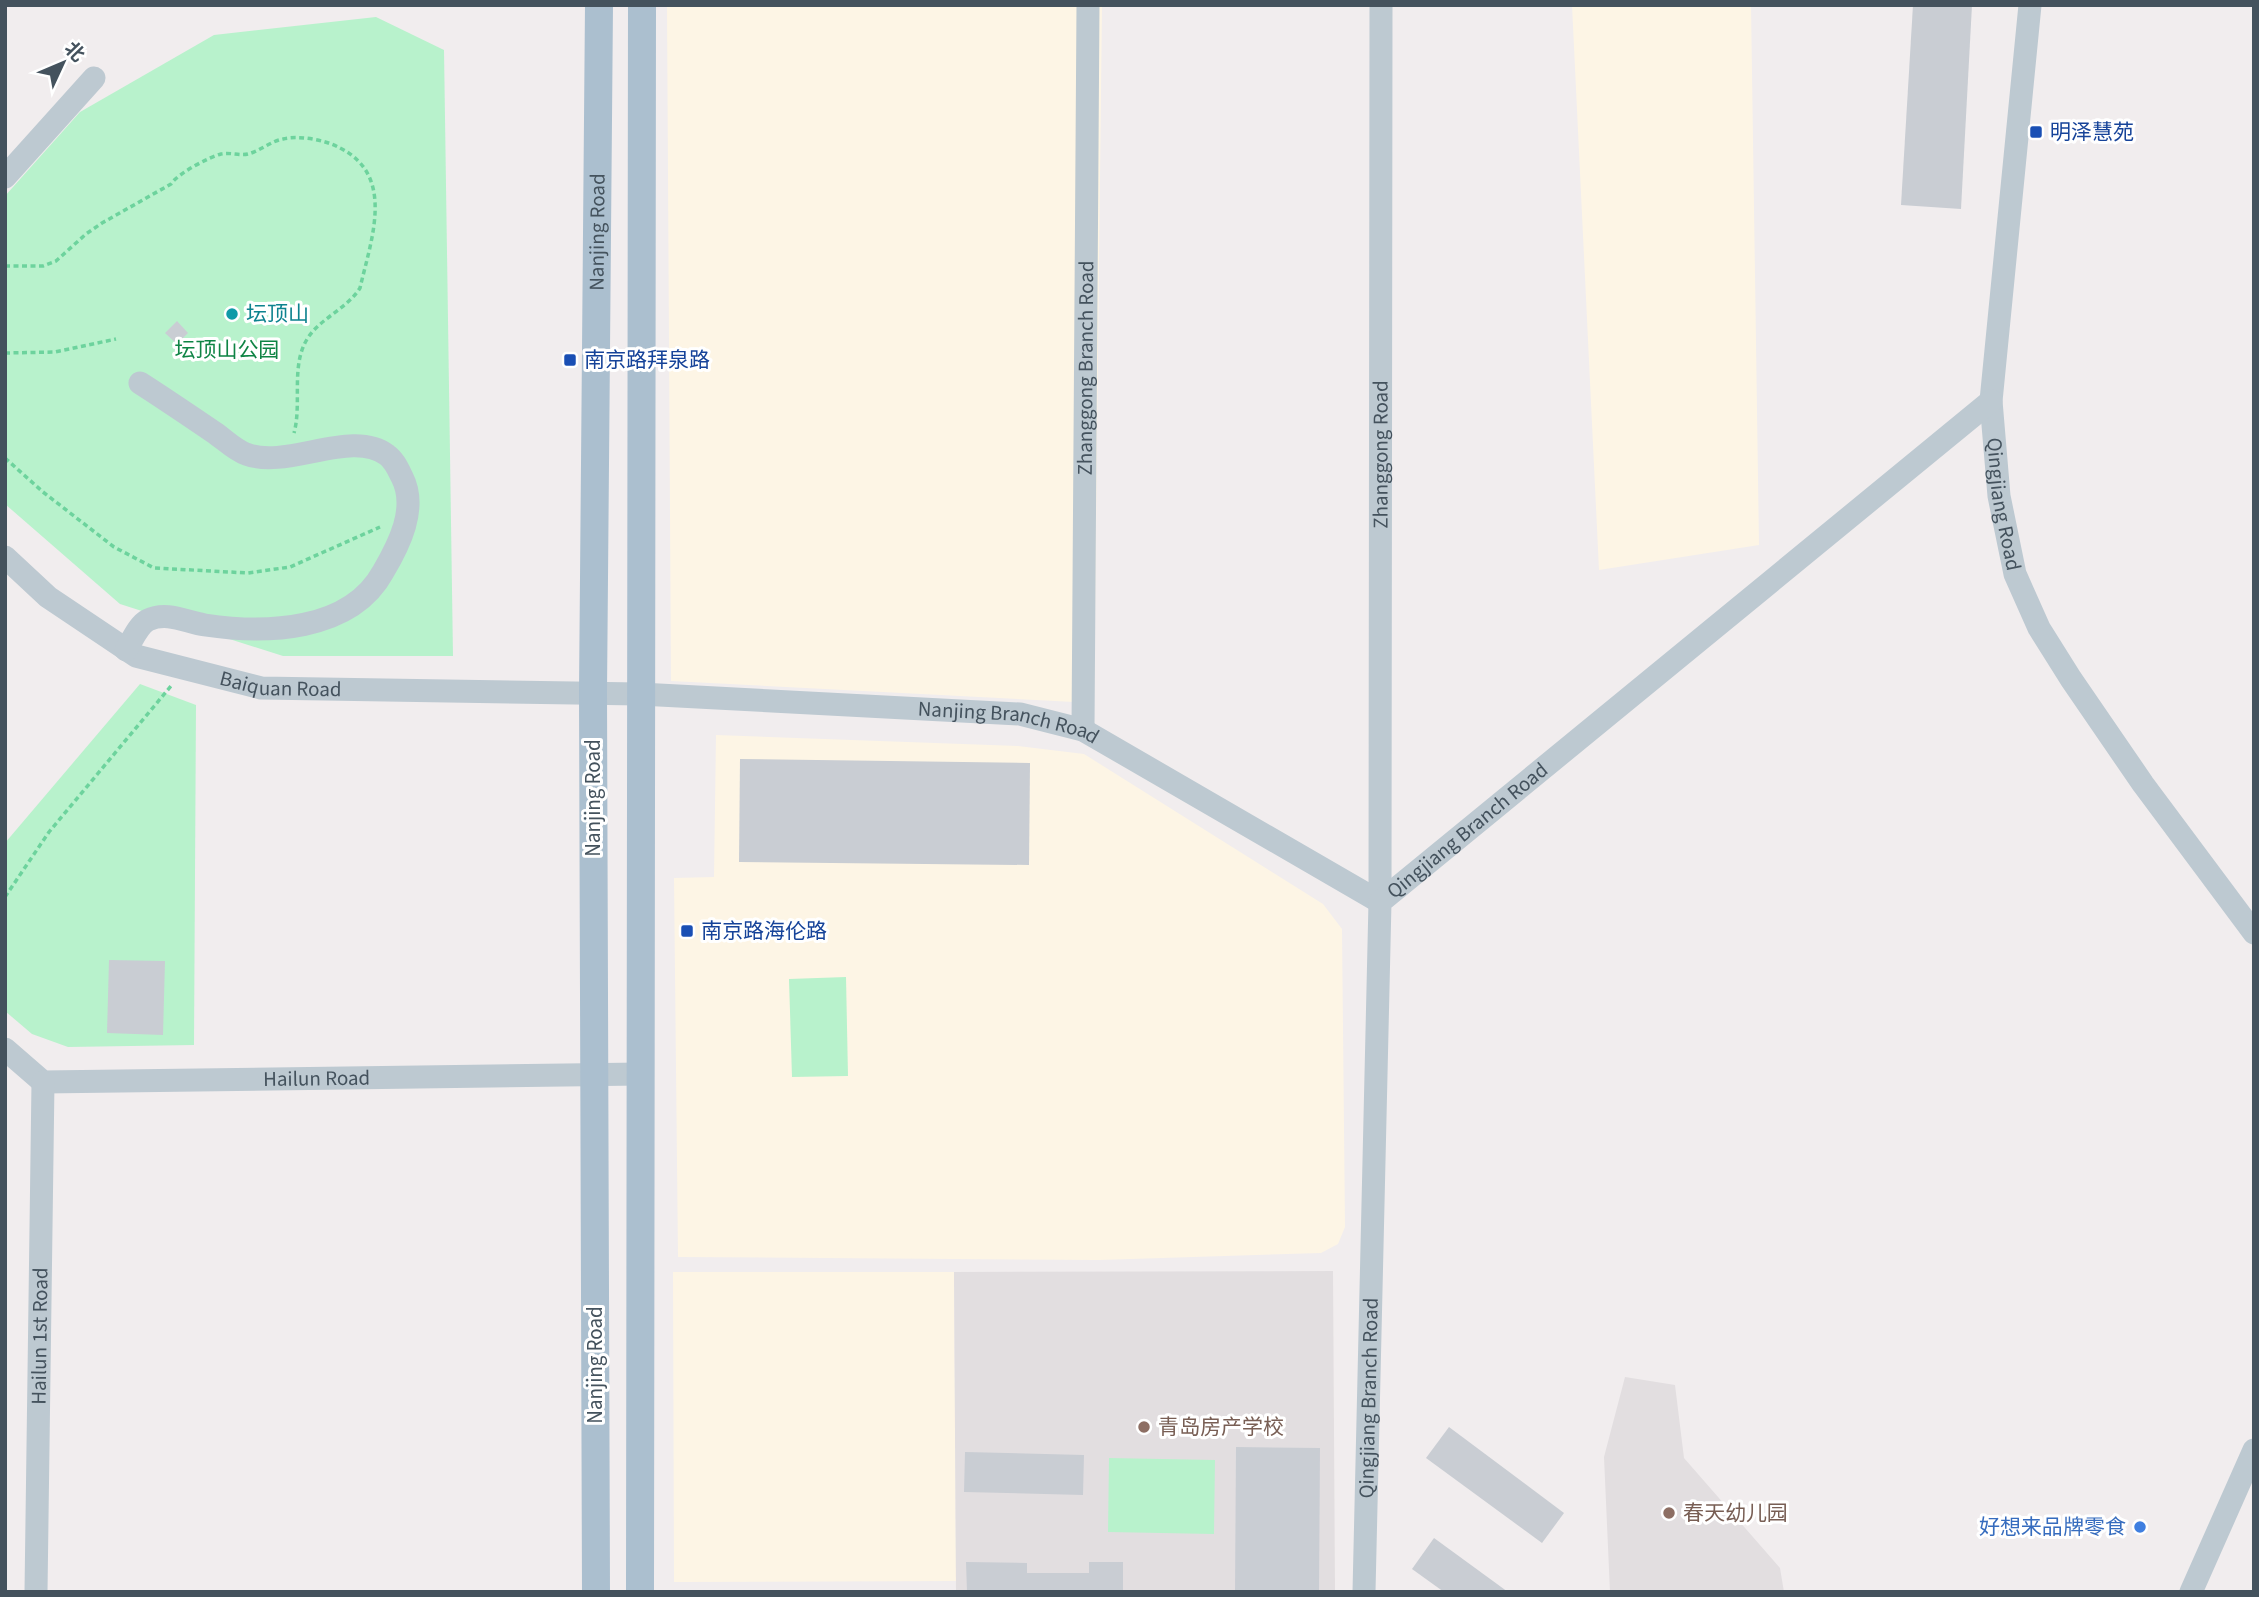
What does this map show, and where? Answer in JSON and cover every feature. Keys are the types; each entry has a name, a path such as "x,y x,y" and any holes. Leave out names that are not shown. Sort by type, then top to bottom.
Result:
{"main road":[{"name":"Nanjing Road","path":"596,1592 593,694 599,5"},
{"path":"640,1592 639,694 642,5"}],"street":[{"name":"Zhanggong Branch Road","path":"1083,730 1088,5"},
{"name":"Zhanggong Road","path":"1380,902 1381,5"},
{"name":"Qingjiang Road","path":"2030,5 1991,401 1998,496 2015,574 2039,628 2143,784 2254,933"},
{"path":"5,177 94,78"},
{"path":"126,650 143,624 167,616 204,625 248,629 286,628 317,621 343,611 365,594 381,576 397,548 407,515 408,497 406,485 389,457 378,449 351,446 286,457 246,454 140,383"},
{"name":"Qingjiang Branch Road","path":"1364,1592 1380,902 1991,401"},
{"name":"Baiquan Road","path":"5,557 48,597 136,656 261,688 593,694"},
{"name":"Nanjing Branch Road","path":"593,694 639,694 1020,714 1083,730 1380,902"},
{"path":"5,1049 43,1082"},
{"name":"Hailun Road","path":"43,1082 641,1074"},
{"name":"Hailun 1st Road","path":"36,1592 43,1082"},
{"path":"2191,1592 2254,1450"}],"path":[{"path":"5,265 43,266 56,261 102,223 171,184 176,176 221,154 247,155 283,139 327,141 357,156 368,173 376,203 376,221 360,288 347,304 316,329 306,341 299,360 297,424 294,434 268,456"},
{"path":"5,353 55,352 116,339"},
{"path":"5,458 43,492 114,547 154,568 248,573 290,567 407,515"},
{"path":"5,897 49,832 185,669"}],"shaded area":[{"path":"667,5 1102,5 1094,703 671,681"},
{"path":"1572,5 1751,5 1759,545 1599,570"},
{"path":"716,735 1018,746 1084,754 1323,904 1342,929 1345,1227 1338,1244 1321,1253 1099,1260 678,1257 674,878 714,877"},
{"name":"青岛房产学校","path":"1333,1271 1335,1592 956,1592 954,1272"},
{"path":"673,1272 954,1272 956,1581 674,1582"},
{"name":"春天幼儿园","path":"1625,1377 1675,1385 1684,1458 1780,1568 1784,1592 1610,1592 1604,1457"}],"green space":[{"name":"坛顶山公园","path":"376,17 444,50 453,656 283,656 120,604 5,504 5,196 80,112 214,35"},
{"path":"140,684 196,705 194,1045 68,1047 32,1034 5,1011 5,843"},
{"path":"846,977 848,1076 792,1077 789,979"},
{"path":"1109,1458 1215,1460 1214,1534 1108,1532"}],"building":[{"path":"1913,5 1972,5 1961,209 1901,205"},
{"path":"177,321 188,333 177,344 165,333"},
{"path":"740,759 1030,763 1029,865 739,862"},
{"path":"109,960 165,961 163,1035 107,1033"},
{"path":"1449,1427 1564,1513 1542,1543 1426,1458"},
{"path":"1236,1447 1320,1448 1319,1592 1235,1592"},
{"path":"965,1452 1084,1455 1083,1495 964,1492"},
{"path":"1434,1538 1508,1592 1444,1592 1412,1569"},
{"path":"966,1562 1027,1563 1027,1573 1089,1573 1089,1562 1123,1562 1123,1592 967,1592"}],"place":[{"name":"明泽慧苑","path":"2036,132"},
{"name":"坛顶山","path":"232,314"},
{"name":"南京路拜泉路","path":"570,360"},
{"name":"南京路海伦路","path":"687,931"},
{"name":"青岛房产学校","path":"1144,1427"},
{"name":"春天幼儿园","path":"1669,1513"},
{"name":"好想来品牌零食","path":"2140,1527"}]}
